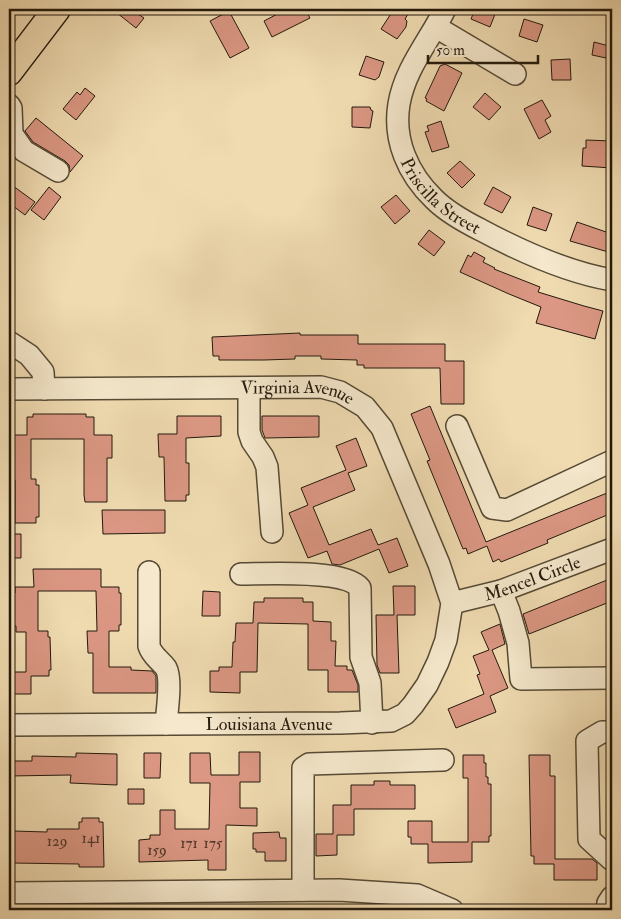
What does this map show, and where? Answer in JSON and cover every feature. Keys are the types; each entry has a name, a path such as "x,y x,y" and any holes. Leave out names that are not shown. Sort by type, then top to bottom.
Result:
{"main road":[{"path":"9,72 57,9"}],"street":[{"name":"Priscilla Street","path":"515,74 441,18 405,82 399,103 398,117 401,149 419,183 435,201 463,221 507,244 561,267 612,280"},
{"path":"9,105 11,108 12,134 24,151 58,171"},
{"path":"9,342 29,355 43,372 44,389"},
{"name":"Virginia Avenue","path":"9,389 321,387 340,392 365,407 382,428 439,564 452,604"},
{"path":"248,388 252,441 267,468 272,532"},
{"path":"457,426 492,508 507,510 612,460"},
{"name":"Mencel Circle","path":"452,604 501,592 612,549"},
{"path":"149,572 149,646 151,652 167,670 166,724"},
{"path":"241,574 312,573 350,580 356,583 360,588 361,657 370,683 372,723"},
{"path":"501,592 509,611 518,643 521,679 612,678"},
{"name":"Louisiana Avenue","path":"9,725 372,723 391,721 405,714 414,705 427,685 446,640 452,604"},
{"path":"612,732 602,732 587,741 589,840 612,860"},
{"path":"303,890 303,768 310,764 443,760"},
{"path":"9,893 339,890 417,895 452,910"},
{"path":"607,910 608,903 612,897"}],"building":[{"path":"112,9 142,9 138,14 144,18 136,28"},
{"path":"287,9 305,9 310,18 272,37 264,21"},
{"path":"394,9 411,9 405,19 407,21 406,27 397,39 381,29"},
{"path":"475,9 497,9 490,27 471,19"},
{"path":"229,11 249,48 230,58 210,21"},
{"path":"524,19 543,25 537,42 519,36"},
{"path":"594,42 609,46 606,58 592,55"},
{"path":"366,56 384,62 379,77 375,80 359,75"},
{"path":"570,59 571,80 552,80 551,60"},
{"path":"445,64 462,73 444,111 426,101 427,99 425,98 440,66"},
{"path":"85,88 95,96 76,120 63,109 77,92 80,95"},
{"path":"485,93 501,107 489,120 473,107"},
{"path":"542,100 551,116 545,120 551,132 539,139 524,109"},
{"path":"352,107 370,107 373,111 370,128 352,127"},
{"path":"36,118 83,156 70,172 69,165 65,161 33,142 25,131"},
{"path":"441,121 449,147 432,152 425,132 429,131 427,126"},
{"path":"586,140 612,141 612,168 582,166 583,148 586,148"},
{"path":"460,161 475,175 462,188 447,173"},
{"path":"9,183 35,202 25,215 9,203"},
{"path":"49,187 61,197 44,220 31,210"},
{"path":"493,187 511,197 502,213 484,204"},
{"path":"396,195 410,211 395,224 381,207"},
{"path":"533,207 552,214 546,231 527,225"},
{"path":"577,222 612,234 612,253 570,241"},
{"path":"429,230 445,242 434,256 418,244"},
{"path":"474,252 485,258 483,262 494,269 540,287 538,292 603,311 595,339 536,323 541,307 460,272 468,255 471,257"},
{"path":"300,333 300,335 358,335 358,344 445,344 445,361 464,361 464,404 441,404 440,368 364,368 364,365 357,365 357,360 321,359 321,356 295,356 295,359 219,360 219,356 213,356 212,337"},
{"path":"430,406 486,542 612,491 612,513 547,540 548,543 501,562 499,559 493,562 487,546 468,554 466,548 463,549 427,461 430,460 411,414"},
{"path":"33,414 86,414 86,417 94,417 94,435 112,435 112,458 107,458 107,502 85,502 84,439 31,439 31,479 36,479 36,485 39,485 39,517 36,517 36,523 15,523 15,480 9,480 9,435 27,435 27,417 33,417"},
{"path":"177,416 221,416 221,436 186,438 186,463 189,463 189,495 186,495 186,501 165,501 164,457 159,457 158,434 177,434"},
{"path":"262,416 319,416 319,437 265,438 262,430"},
{"path":"356,438 367,466 348,473 355,490 313,507 329,545 371,529 378,545 397,538 408,566 389,573 379,549 340,565 332,564 327,551 308,558 289,513 308,505 301,488 346,470 336,446"},
{"path":"102,510 165,510 165,533 103,534"},
{"path":"9,534 21,534 21,558 9,558"},
{"path":"33,569 101,569 101,587 119,587 119,593 121,593 121,625 119,625 119,631 109,631 109,667 131,667 131,670 152,671 156,676 156,693 93,693 93,653 88,653 87,631 97,631 96,591 38,591 38,631 48,631 48,637 50,637 51,670 49,670 49,676 31,676 31,694 9,694 9,674 13,674 13,672 26,672 26,632 16,632 16,626 14,626 15,587 34,587"},
{"path":"612,578 612,601 529,634 523,614"},
{"path":"393,586 415,586 415,615 397,615 399,673 380,673 377,665 376,615 394,615"},
{"path":"203,591 220,592 220,616 202,616"},
{"path":"264,598 303,598 303,602 313,602 313,621 331,622 331,641 336,641 335,666 347,666 347,670 352,670 358,685 358,692 328,692 328,670 308,670 308,624 258,623 257,672 240,672 240,693 210,692 210,671 219,671 219,667 232,667 236,623 253,623 254,602 264,602"},
{"path":"500,624 505,644 492,650 508,688 490,696 496,712 456,728 448,709 484,694 477,675 480,674 473,656 489,650 481,632"},
{"path":"239,752 260,752 260,782 240,782 240,808 257,808 257,826 226,825 226,870 208,870 208,860 139,862 139,840 150,839 150,835 160,835 160,810 175,810 175,829 209,829 210,783 190,783 190,753 210,753 211,775 239,775"},
{"path":"76,753 117,754 117,785 70,783 71,775 9,776 9,761 32,761 32,756 76,757"},
{"path":"144,753 161,753 160,778 144,778"},
{"path":"463,755 484,755 486,777 488,777 488,784 491,784 491,836 489,836 489,842 472,842 472,862 428,863 428,844 411,844 411,837 408,837 408,821 432,821 432,842 468,842 468,778 463,778"},
{"path":"529,755 550,755 550,776 555,776 555,859 592,859 597,863 597,880 554,880 554,864 534,864 534,856 531,856"},
{"path":"374,781 390,781 390,785 415,785 415,809 354,809 354,835 337,835 337,855 316,856 316,834 333,834 333,805 351,805 351,785 374,785"},
{"path":"128,789 144,789 144,804 128,804"},
{"path":"82,818 99,818 99,822 103,822 104,867 79,867 79,864 12,863 13,831 47,832 47,829 79,829 79,822 82,822"},
{"path":"279,832 280,838 286,838 286,861 265,861 265,852 256,852 256,849 253,849 253,833"}]}
